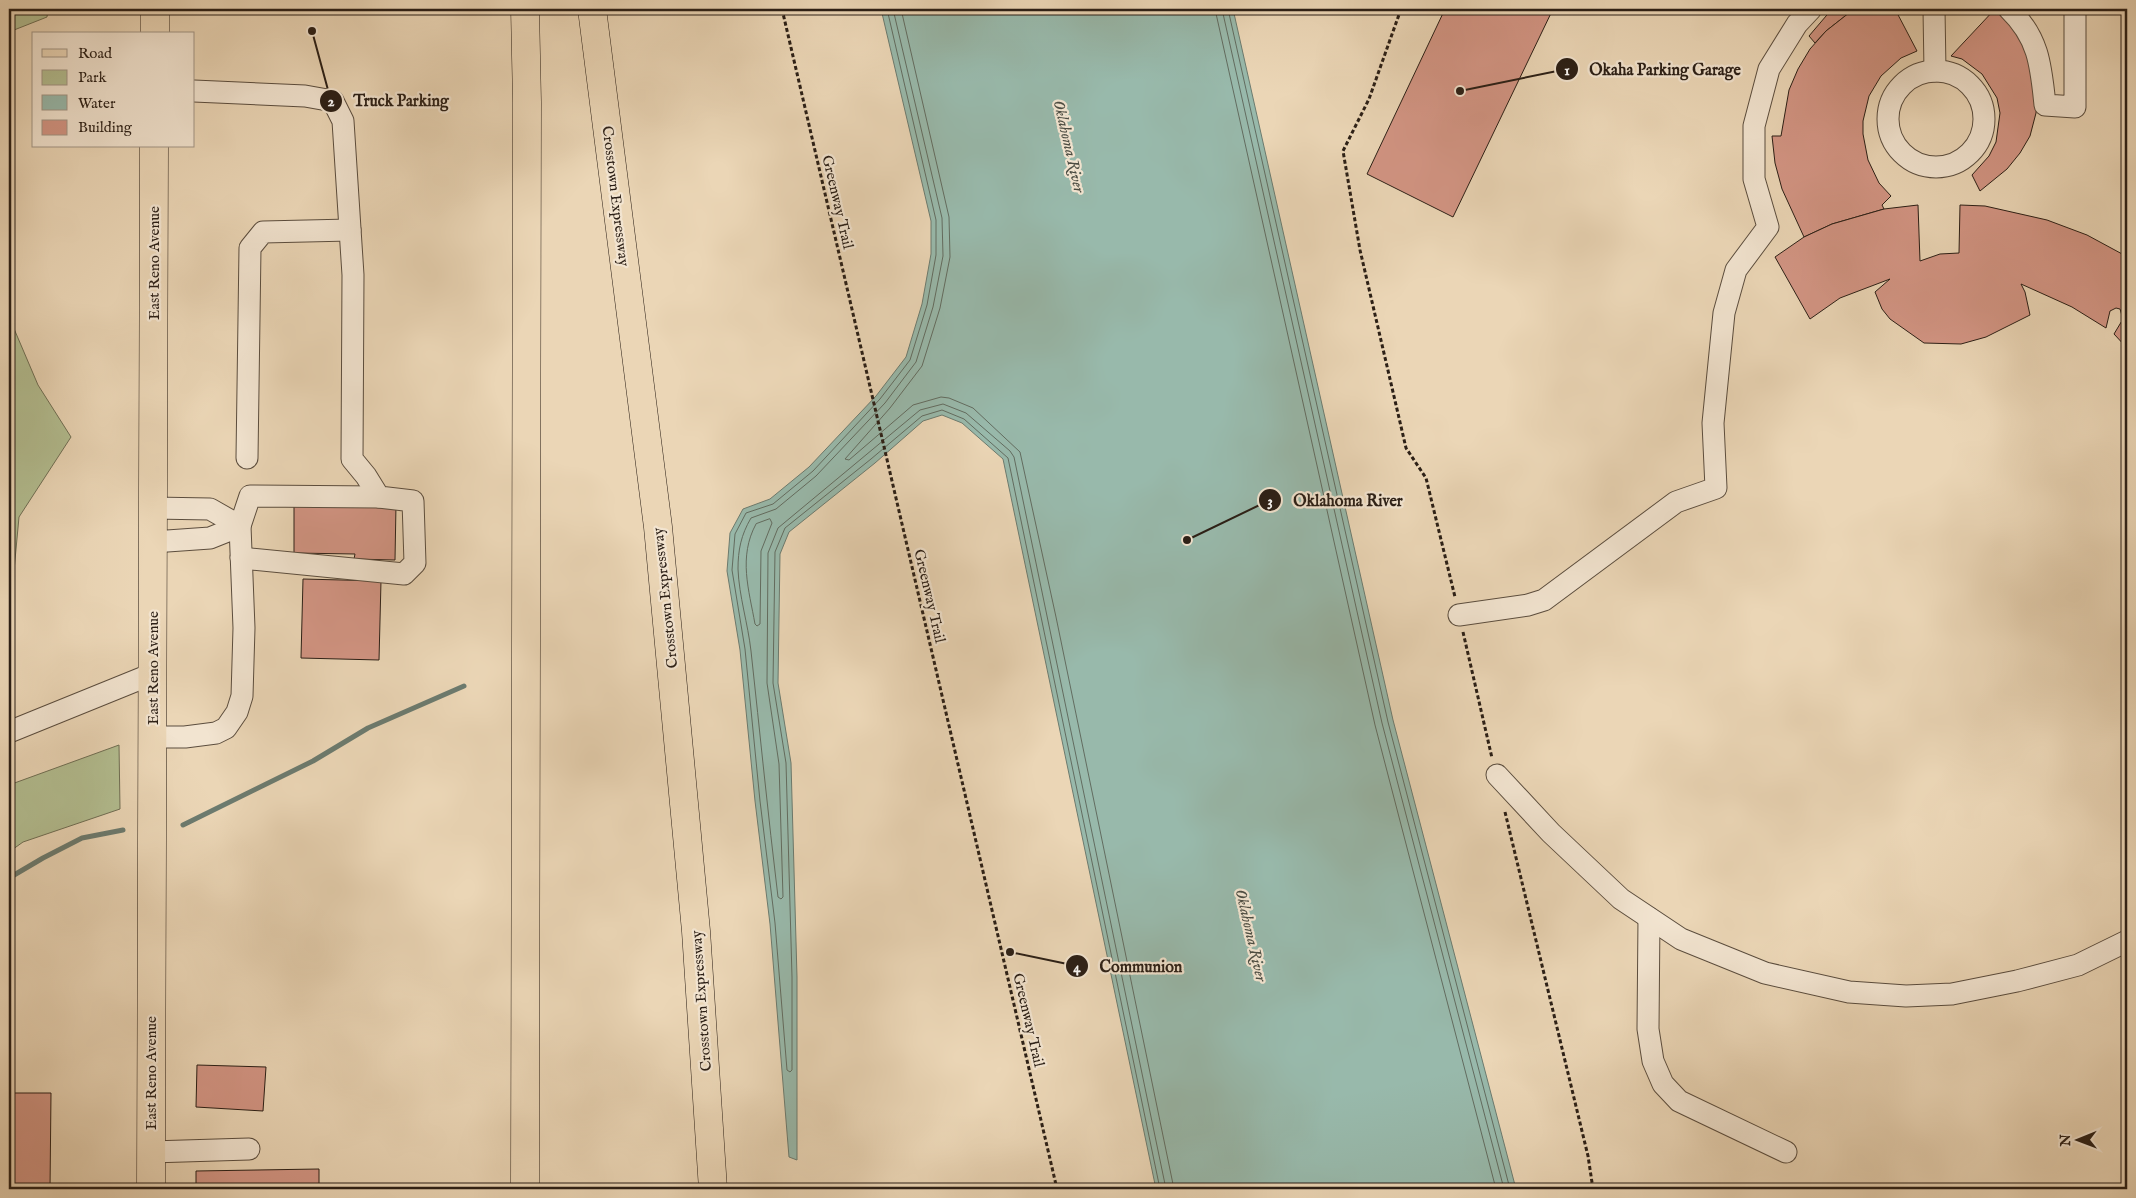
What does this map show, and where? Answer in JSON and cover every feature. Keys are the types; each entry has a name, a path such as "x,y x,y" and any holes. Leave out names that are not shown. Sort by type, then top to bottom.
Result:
{"main road":[{"path":"155,9 155,32"},
{"path":"510,9 527,102"},
{"path":"524,9 527,102 524,1189"},
{"name":"Crosstown Expressway","path":"592,9 660,546 696,931 713,1189"},
{"name":"East Reno Avenue","path":"151,1189 154,148"}],"street":[{"path":"1459,615 1528,605 1544,600 1676,502 1716,488 1713,423 1724,313 1736,270 1768,227 1754,179 1754,126 1769,69 1797,24 1811,9"},
{"path":"1934,9 1935,71"},
{"path":"2009,9 2023,22 2034,43 2041,65 2046,105 2075,107 2075,9"},
{"path":"1935,71 1953,74 1966,82 1977,93 1983,107 1984,123 1981,138 1973,152 1946,167 1930,168 1914,163 1900,153 1891,140 1887,123 1889,107 1896,92 1907,80 1922,72 1935,71"},
{"path":"195,91 305,96 334,101 344,121 353,275 352,459 366,476 378,497"},
{"path":"247,458 250,248 263,232 350,230"},
{"path":"152,737 185,737 216,733 226,728 237,712 242,696 244,628 240,526 250,496 378,497 413,501 415,563 404,574 242,561"},
{"path":"153,508 210,509 240,526"},
{"path":"153,542 210,538 240,526"},
{"path":"9,732 152,674"},
{"path":"1497,776 1551,833 1621,899 1682,939 1766,973 1850,992 1906,996 1952,994 2017,981 2078,965 2127,941"},
{"path":"1649,918 1648,1029 1652,1061 1662,1084 1679,1101 1786,1152"},
{"path":"151,1152 250,1149"}],"path":[{"name":"Greenway Trail","path":"782,9 1057,1189"}],"green space":[{"path":"9,9 48,9 47,17 9,32"},
{"path":"9,324 12,324 38,385 71,437 19,517 12,592 9,591"},
{"path":"119,745 120,809 23,842 9,852 9,785"}],"water":[{"name":"Oklahoma River","path":"881,9 1233,9 1393,720 1516,1189 1156,1189 1003,459 962,423 942,415 923,421 875,463 789,532 780,554 778,683 791,763 797,977 797,1160 789,1157 770,924 755,801 740,650 727,571 730,533 743,509 770,499 809,467 876,396 906,357 922,304 931,254 931,221"}],"building":[{"path":"1445,9 1553,9 1453,217 1367,174"},
{"path":"1832,9 1854,9 1826,31 1815,43 1809,36"},
{"path":"1854,9 1895,9 1917,51 1901,58 1881,76 1869,96 1863,121 1863,134 1868,160 1879,183 1891,196 1882,205 1884,209 1832,224 1804,237 1782,189 1775,163 1772,136 1781,136 1789,90 1798,69 1810,49 1826,31"},
{"path":"1995,9 2017,32 2035,72 2038,94 2036,113 2030,136 2020,153 2007,169 1980,191 1972,175 1989,156 1996,142 2000,113 1997,98 1982,74 1962,59 1951,56"},
{"path":"1918,205 1920,261 1940,254 1959,253 1960,205 1985,206 2047,220 2087,235 2124,255 2127,258 2127,348 2114,334 2123,319 2120,309 2116,308 2110,311 2106,328 2072,307 2021,284 2025,292 2030,315 1986,337 1961,344 1924,343 1890,319 1882,309 1875,292 1890,279 1840,298 1810,319 1775,257 1804,237 1832,224 1884,209"},
{"path":"294,503 396,505 395,560 354,559 355,554 294,553"},
{"path":"303,579 381,581 379,660 301,658"},
{"path":"197,1065 266,1067 263,1111 196,1107"},
{"path":"9,1093 51,1093 50,1189 9,1189"},
{"path":"319,1169 319,1189 196,1189 196,1171"}],"waterway":[{"path":"183,825 313,761 368,728 464,686"},
{"path":"9,878 82,838 123,830"}],"place":[{"name":"Truck Parking","path":"312,31"},
{"name":"Okaha Parking Garage","path":"1460,91"},
{"name":"Oklahoma River","path":"1187,540"},
{"name":"Communion","path":"1010,952"}]}
